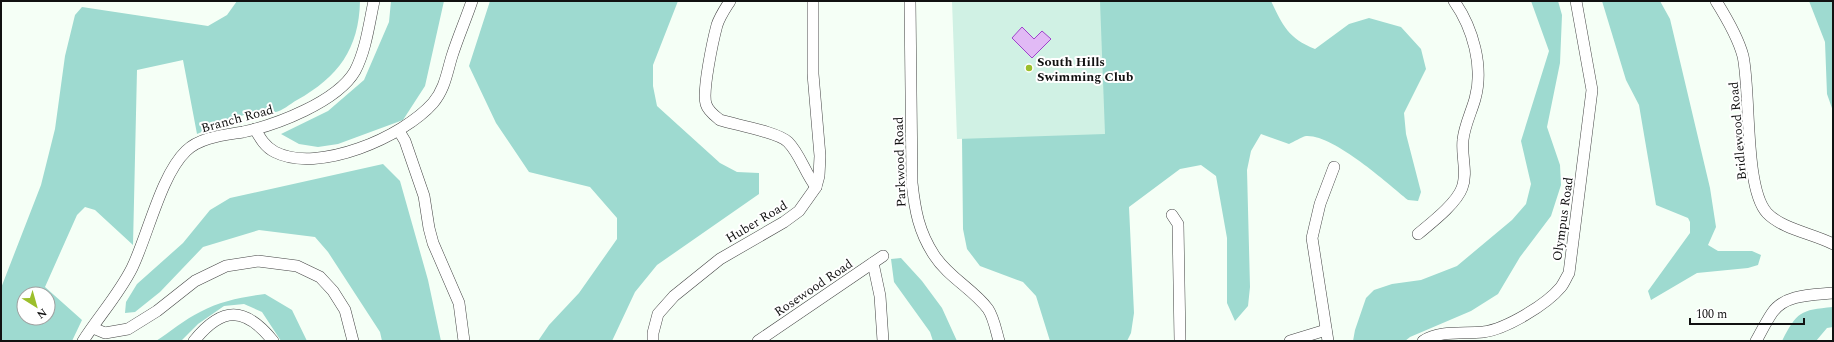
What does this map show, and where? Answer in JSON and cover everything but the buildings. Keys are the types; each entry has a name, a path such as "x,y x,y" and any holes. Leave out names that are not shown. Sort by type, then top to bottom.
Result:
{"street":[{"name":"Branch Road","path":"83,341 131,269 159,198 176,163 187,150 199,142 255,129 300,113 339,89 354,72 362,55 374,1"},
{"path":"255,129 262,142 274,152 294,158 313,159 341,154 399,131 432,104 439,94 445,83 472,1"},
{"path":"730,1 717,25 705,89 706,104 713,114 720,120 775,134 787,141 796,152 807,176 816,187"},
{"name":"Huber Road","path":"653,341 653,333 658,314 674,296 720,259 784,222 799,211 816,187 819,176 820,156 813,74 813,1"},
{"name":"Parkwood Road","path":"910,1 912,183 915,212 922,233 935,256 953,277 988,310 995,325 999,341"},
{"path":"1418,234 1452,202 1462,189 1465,174 1461,154 1463,138 1476,97 1478,70 1473,39 1459,8 1454,1"},
{"name":"Olympus Road","path":"1423,341 1442,334 1484,332 1504,327 1517,321 1551,296 1561,287 1569,274 1592,90 1576,1"},
{"name":"Bridlewood Road","path":"1716,1 1734,33 1742,54 1748,88 1750,146 1759,200 1767,213 1779,222 1824,239 1833,244"},
{"path":"399,131 405,141 424,196 433,243 459,303 464,341"},
{"path":"1328,341 1312,238 1320,204 1334,167"},
{"path":"1172,215 1178,224 1180,341"},
{"name":"Rosewood Road","path":"758,341 883,256"},
{"path":"93,328 105,333 128,329 157,311 195,281 226,266 258,262 297,266 320,277 333,291 345,310 353,341"},
{"path":"873,263 880,296 883,341"},
{"path":"1756,341 1773,312 1784,302 1794,298 1833,292"},
{"path":"194,341 204,329 215,320 228,315 241,314 262,327 273,341"},
{"path":"1290,341 1326,330"}],"shaded area":[{"path":"237,1 360,1 356,33 344,60 324,82 283,109 273,113 254,112 197,134 183,60 137,70 133,245 95,210 85,207 77,215 45,286 16,286 16,326 56,326 56,297 82,320 72,341 1,341 1,288 41,185 55,129 65,56 75,15 82,7 208,26 227,15"},
{"path":"391,1 444,1 425,86 403,120 338,144 318,147 299,144 281,134 328,111 364,80 389,22"},
{"path":"490,1 678,1 653,65 653,86 657,106 720,163 737,172 759,173 759,194 657,265 635,292 612,341 538,341 549,325 579,293 617,239 617,218 590,187 529,172 496,123 469,66"},
{"path":"1066,1 1271,1 1279,18 1292,36 1315,49 1349,24 1369,18 1401,27 1421,49 1426,69 1404,113 1406,134 1421,192 1418,201 1408,200 1374,172 1345,151 1317,137 1302,137 1289,144 1261,134 1251,151 1247,170 1250,287 1248,306 1235,321 1227,303 1227,238 1216,176 1201,165 1180,169 1129,207 1134,313 1131,333 1127,341 1050,341 1036,296 1023,282 980,266 967,249 963,229 962,138"},
{"path":"1531,1 1558,1 1562,15 1560,63 1547,127 1560,165 1561,185 1551,216 1520,257 1498,294 1471,311 1410,337 1405,341 1353,341 1355,330 1366,298 1374,290 1392,284 1421,280 1457,266 1512,220 1526,204 1531,184 1521,141 1549,51"},
{"path":"1602,1 1660,1 1670,19 1710,188 1716,227 1708,245 1718,251 1752,251 1761,255 1758,265 1748,268 1697,273 1651,300 1648,291 1690,233 1690,222 1688,218 1656,205 1639,105 1626,80"},
{"path":"1809,1 1833,1 1833,111 1827,94 1825,42"},
{"path":"1022,27 1034,39 1042,31 1051,39 1032,58 1012,38"},
{"path":"383,164 400,181 428,280 441,341 382,341 380,332 328,252 315,237 259,230 203,247 160,292 135,312 125,313 126,302 137,284 183,243 210,210 230,198"},
{"path":"901,258 922,281 942,308 957,341 933,341 930,332 894,282 891,259"},
{"path":"265,294 292,310 307,341 281,341 262,312 244,304 224,306 198,324 181,341 156,341 189,318 208,308 232,300"},
{"path":"1833,307 1833,327 1827,328 1816,341 1782,341 1796,318 1801,314 1806,311"}],"green space":[{"name":"South Hills Swimming Club","path":"952,1 1100,1 1105,134 957,139"}],"place":[{"name":"South Hills Swimming Club","path":"1029,68"}]}
